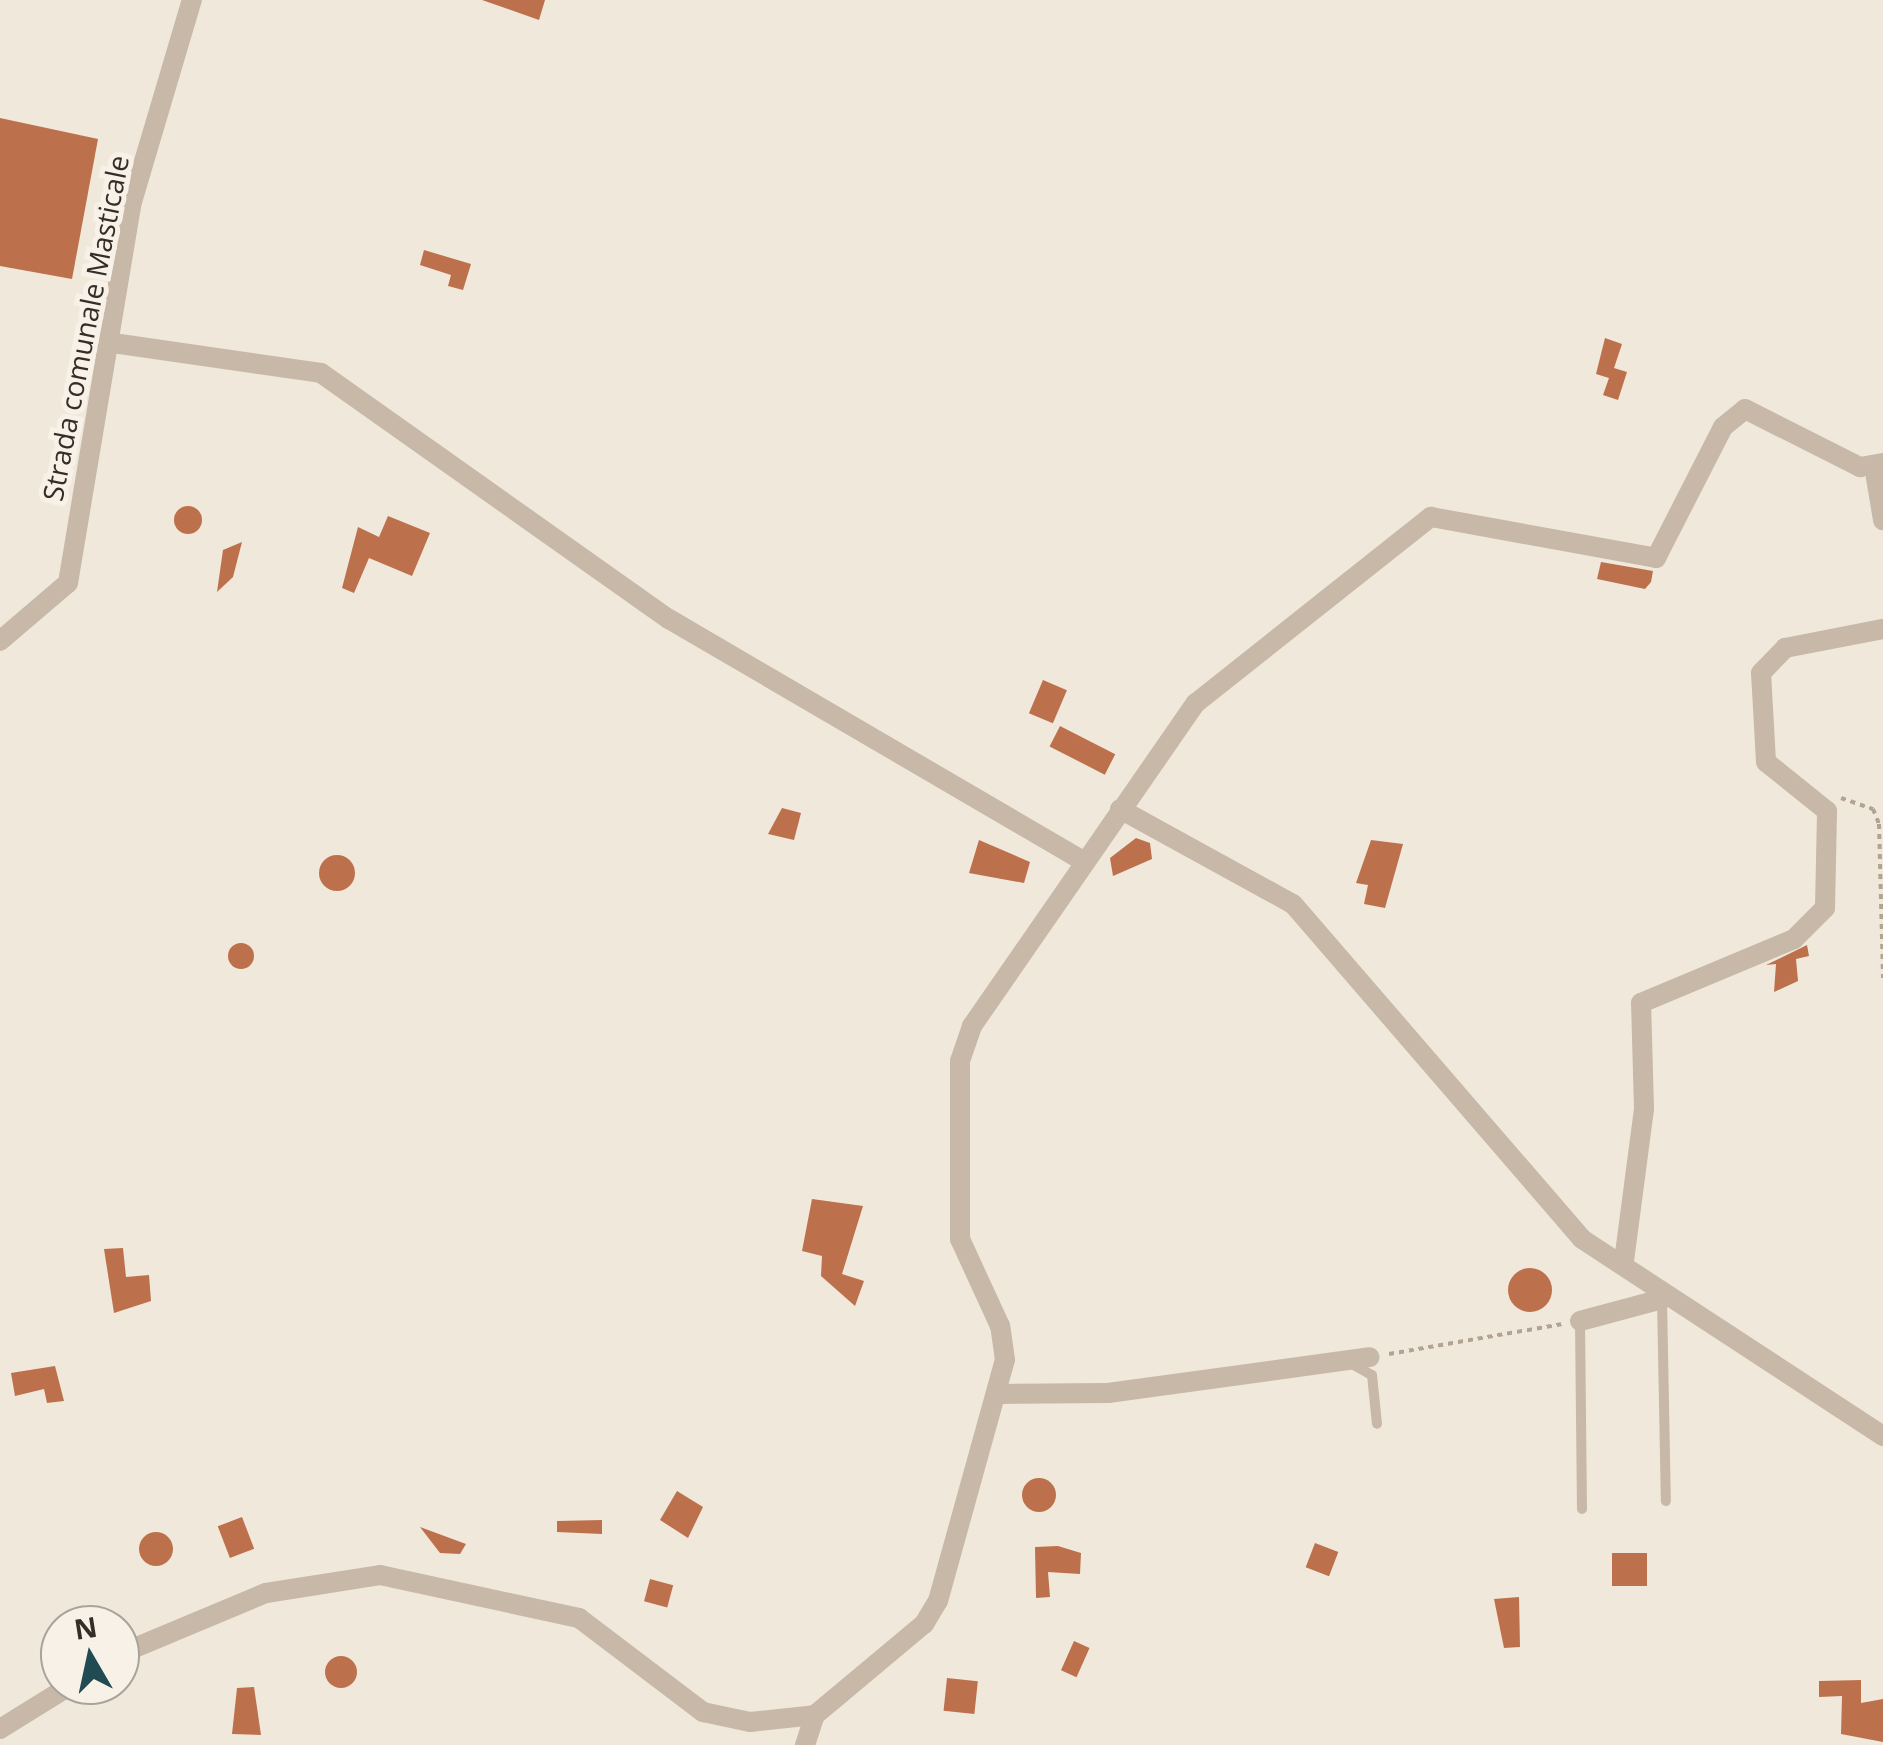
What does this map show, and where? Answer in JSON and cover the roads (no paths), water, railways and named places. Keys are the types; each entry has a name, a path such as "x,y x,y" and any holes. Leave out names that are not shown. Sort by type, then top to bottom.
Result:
{"street":[{"name":"Strada comunale Masticale","path":"0,641 68,583 132,202 192,0"},
{"path":"106,342 321,373 669,619 1082,862"},
{"path":"805,1745 815,1715 924,1624 938,1601 996,1394 1004,1340 960,1238 960,1061 1001,972 1196,703 1431,517 1656,558 1722,427 1745,409 1768,413 1846,462 1878,464 1883,520"},
{"path":"1624,1261 1644,1110 1641,1003 1816,925 1828,823 1812,791 1776,773 1759,747 1762,673 1785,648 1883,629"},
{"path":"1120,809 1294,904 1582,1239 1624,1261 1662,1299 1883,1436"},
{"path":"1580,1321 1662,1299"},
{"path":"996,1394 1108,1393 1370,1357"},
{"path":"140,1646 266,1593 380,1575 579,1618 703,1712 750,1722 815,1715"},
{"path":"0,1729 40,1704"}],"lane":[{"path":"1662,1299 1666,1501"},
{"path":"1580,1321 1582,1509"},
{"path":"1344,1361 1372,1375 1377,1424"}]}
